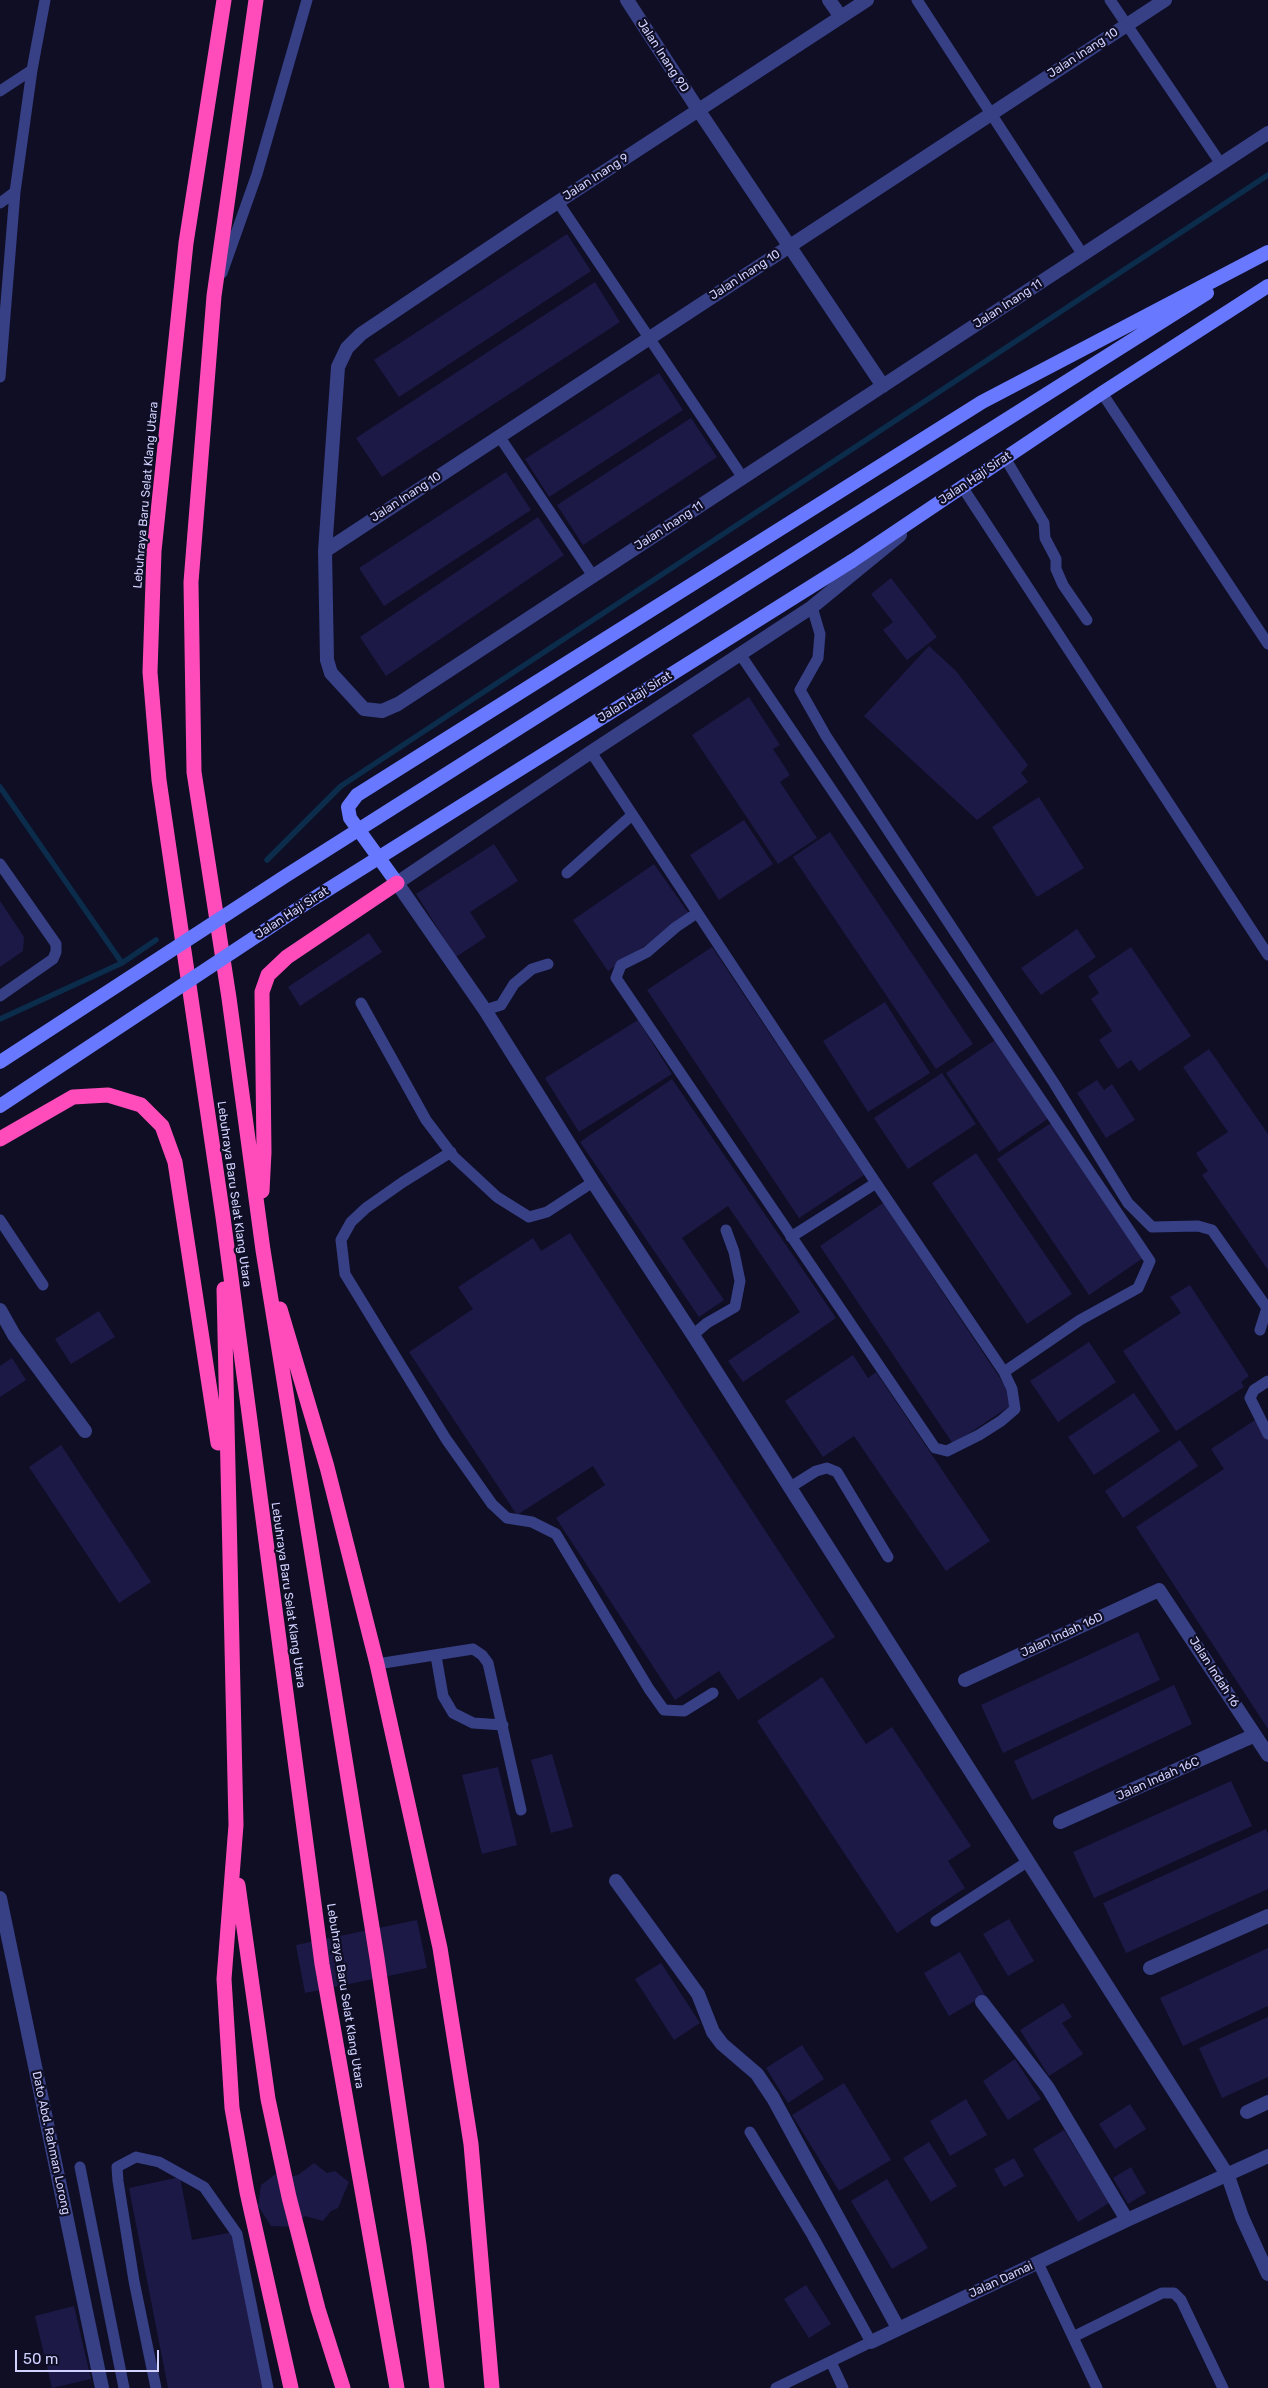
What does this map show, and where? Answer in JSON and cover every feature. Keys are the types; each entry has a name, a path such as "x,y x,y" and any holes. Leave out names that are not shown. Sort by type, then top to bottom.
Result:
{"highway":[{"name":"Lebuhraya Baru Selat Klang Utara","path":"224,0 186,243 154,552 150,672 159,780 223,1217 322,1964 397,2388"},
{"name":"Lebuhraya Baru Selat Klang Utara","path":"256,0 214,296 192,582 194,772 229,998 263,1250 378,1967 419,2245 437,2388"},
{"path":"260,1225 264,1152 262,992 268,974 287,957 397,883"},
{"path":"0,1139 73,1097 108,1095 141,1106 162,1126 175,1162 227,1499"},
{"path":"223,1217 227,1499 236,1824 224,1979 232,2108 247,2192 291,2388"},
{"path":"263,1250 326,1466 377,1664 440,1948 470,2134 492,2388"},
{"path":"234,1862 268,2099 291,2206 318,2309 343,2388"}],"main road":[{"path":"0,1062 304,864 1268,253"},
{"path":"397,883 350,818 348,807 357,795 982,402 1268,253"},
{"name":"Jalan Haji Sirat","path":"0,1106 308,902 852,561 1102,393 1268,286"}],"street":[{"name":"Jalan Inang 9D","path":"627,0 788,247 883,386"},
{"path":"829,0 841,17"},
{"name":"Jalan Inang 9","path":"338,367 347,348 361,334 558,202 867,0"},
{"name":"Jalan Inang 10","path":"325,551 1165,0"},
{"name":"Jalan Inang 11","path":"338,367 325,551 327,660 331,673 364,709 382,711 398,704 1268,133"},
{"path":"941,501 812,607 591,752 397,883 486,1010 592,1182 693,1335 1228,2176 1242,2217 1268,2274"},
{"path":"0,1310 14,1335 85,1431"},
{"name":"Jalan Indah 16D","path":"965,1680 1159,1590"},
{"name":"Jalan Indah 16","path":"1159,1590 1268,1755"},
{"name":"Jalan Indah 16C","path":"1060,1822 1255,1735"},
{"path":"616,1881 698,1994 713,2032 722,2044 758,2074 898,2328"},
{"name":"Dato Abd. Rahman Lorong","path":"0,1898 102,2388"},
{"path":"1150,1968 1268,1916"},
{"path":"982,2002 1048,2088 1127,2220"},
{"path":"1247,2112 1268,2102"},
{"name":"Jalan Damai","path":"871,2342 1127,2220 1228,2176 1268,2156"}],"lane":[{"path":"0,377 15,192 32,70 45,0"},
{"path":"214,296 257,174 307,0"},
{"path":"917,0 1082,255"},
{"path":"1110,0 1221,164"},
{"path":"0,91 32,70"},
{"path":"0,203 15,192"},
{"path":"558,202 743,478"},
{"path":"1102,393 1268,644"},
{"path":"499,436 593,576"},
{"path":"1005,458 1044,523 1045,538 1056,559 1056,569 1087,620"},
{"path":"963,488 1268,955"},
{"path":"812,607 820,634 818,658 800,690 826,736 1054,1083 1128,1203 1152,1227 1198,1226 1212,1230 1266,1308 1260,1330"},
{"path":"740,654 1150,1261 1138,1288 1080,1320 1004,1372"},
{"path":"591,752 697,912 876,1183 1004,1372 1012,1389 1015,1409 979,1435 947,1451 935,1448 616,978 621,965 647,952 697,912"},
{"path":"567,873 632,814"},
{"path":"0,864 56,944 53,959 0,995"},
{"path":"486,1010 501,1005 514,984 532,970 548,964"},
{"path":"361,1003 426,1120 451,1152 497,1197 529,1217 547,1212 592,1182"},
{"path":"451,1152 403,1182 366,1208 351,1222 342,1240 345,1274 446,1439 492,1504 507,1518 532,1522 556,1534 664,1710 684,1711 713,1693"},
{"path":"791,1237 876,1183"},
{"path":"0,1220 43,1285"},
{"path":"693,1335 706,1323 735,1307 740,1281 734,1252 726,1230"},
{"path":"1268,1381 1254,1390 1250,1398 1268,1434"},
{"path":"789,1488 816,1471 827,1468 837,1472 888,1557"},
{"path":"377,1664 436,1656 473,1648 482,1655 488,1663 521,1810"},
{"path":"436,1656 443,1696 453,1713 473,1723 503,1725"},
{"path":"936,1921 1027,1862"},
{"path":"750,2132 812,2235 871,2342"},
{"path":"156,2388 134,2281 118,2181 117,2167 136,2157 159,2162 204,2187 237,2234 268,2388"},
{"path":"80,2167 124,2388"},
{"path":"1038,2263 1096,2388"},
{"path":"1073,2337 1162,2293 1174,2293 1181,2300 1223,2388"},
{"name":"Jalan Damai","path":"776,2388 871,2342"},
{"path":"831,2362 843,2388"}],"building":[{"path":"567,234 591,271 399,397 374,360"},
{"path":"595,282 620,322 382,477 356,438"},
{"path":"659,373 683,410 549,497 525,459"},
{"path":"691,418 717,457 583,545 557,505"},
{"path":"506,472 531,510 384,606 359,568"},
{"path":"538,517 564,555 386,676 360,637"},
{"path":"891,578 937,637 907,660 883,630 893,622 871,594"},
{"path":"929,646 956,671 1028,765 1021,773 1028,782 977,820 864,716"},
{"path":"749,697 780,745 773,749 790,775 780,782 817,838 778,864 692,735"},
{"path":"1039,797 1084,868 1037,897 992,827"},
{"path":"744,820 773,864 719,900 690,855"},
{"path":"830,832 973,1044 936,1069 793,857"},
{"path":"494,844 518,881 470,912 486,937 456,957 416,894"},
{"path":"654,864 690,915 608,971 573,920"},
{"path":"0,901 24,937 23,951 0,967"},
{"path":"1077,929 1096,957 1041,995 1021,968"},
{"path":"369,933 382,952 300,1006 288,987"},
{"path":"712,947 864,1175 799,1218 647,990"},
{"path":"1131,947 1191,1036 1139,1071 1131,1060 1118,1069 1099,1040 1112,1031 1091,999 1099,993 1088,976"},
{"path":"885,1002 930,1073 868,1112 823,1041"},
{"path":"638,1020 672,1074 579,1132 545,1078"},
{"path":"998,1038 1052,1116 999,1152 946,1073"},
{"path":"1209,1049 1268,1134 1268,1270 1202,1175 1208,1171 1196,1153 1228,1132 1183,1067"},
{"path":"942,1073 976,1124 908,1169 874,1118"},
{"path":"672,1079 836,1318 743,1382 728,1361 800,1312 728,1206 682,1238 724,1300 699,1317 580,1142"},
{"path":"1097,1080 1104,1090 1112,1084 1135,1120 1106,1138 1077,1093"},
{"path":"1051,1123 1143,1258 1089,1295 997,1159"},
{"path":"976,1153 1072,1294 1027,1324 932,1183"},
{"path":"883,1203 1016,1402 953,1444 820,1246"},
{"path":"570,1233 835,1637 738,1700 719,1671 675,1700 556,1518 605,1485 593,1466 517,1515 409,1352 473,1309 458,1287 533,1238 541,1251"},
{"path":"1190,1285 1249,1376 1241,1382 1244,1387 1176,1431 1123,1351 1181,1313 1170,1297"},
{"path":"99,1311 115,1337 71,1364 55,1339"},
{"path":"1089,1342 1116,1382 1058,1422 1030,1381"},
{"path":"853,1355 868,1378 876,1372 990,1541 946,1571 854,1436 823,1457 785,1401"},
{"path":"12,1358 26,1380 0,1397 0,1366"},
{"path":"1134,1393 1160,1431 1094,1475 1068,1437"},
{"path":"1255,1420 1268,1440 1268,1729 1136,1527 1224,1469 1211,1449"},
{"path":"1180,1440 1198,1466 1123,1518 1105,1491"},
{"path":"61,1445 151,1582 119,1603 29,1467"},
{"path":"1138,1632 1160,1680 1003,1753 981,1705"},
{"path":"822,1677 866,1744 892,1727 971,1846 948,1861 965,1888 897,1933 757,1721"},
{"path":"1174,1685 1192,1724 1032,1800 1014,1761"},
{"path":"552,1754 573,1827 551,1833 531,1760"},
{"path":"498,1767 517,1845 482,1854 462,1775"},
{"path":"1231,1781 1252,1826 1094,1898 1073,1852"},
{"path":"1266,1829 1268,1834 1268,1889 1126,1953 1103,1903"},
{"path":"1009,1919 1034,1961 1008,1976 983,1934"},
{"path":"417,1920 427,1968 305,1993 296,1945"},
{"path":"1268,1948 1268,2006 1183,2046 1160,1998"},
{"path":"960,1952 985,1995 949,2016 924,1973"},
{"path":"661,1963 700,2023 674,2040 635,1979"},
{"path":"1063,2003 1072,2017 1062,2023 1083,2054 1049,2076 1020,2030"},
{"path":"1268,2017 1268,2077 1222,2098 1199,2048"},
{"path":"802,2045 824,2079 788,2103 766,2068"},
{"path":"1015,2059 1041,2099 1008,2120 983,2081"},
{"path":"844,2083 891,2160 839,2191 792,2115"},
{"path":"966,2099 987,2135 950,2156 930,2121"},
{"path":"1130,2104 1146,2129 1115,2149 1099,2124"},
{"path":"1064,2130 1109,2203 1078,2222 1033,2149"},
{"path":"929,2142 957,2186 931,2202 903,2158"},
{"path":"1014,2158 1024,2176 1004,2187 994,2169"},
{"path":"314,2163 327,2173 335,2171 349,2182 338,2208 331,2211 323,2221 305,2216 293,2227 271,2226 258,2206 261,2185 277,2173 288,2177 298,2175"},
{"path":"1131,2167 1146,2193 1128,2204 1113,2178"},
{"path":"180,2177 192,2240 233,2232 265,2388 168,2388 129,2188"},
{"path":"887,2179 928,2248 892,2269 851,2201"},
{"path":"806,2285 831,2324 809,2338 784,2299"},
{"path":"74,2306 91,2379 52,2388 35,2316"}],"waterway":[{"path":"267,860 341,786 1268,175"},
{"path":"0,787 122,963 0,1019"},
{"path":"122,963 156,940"}]}
